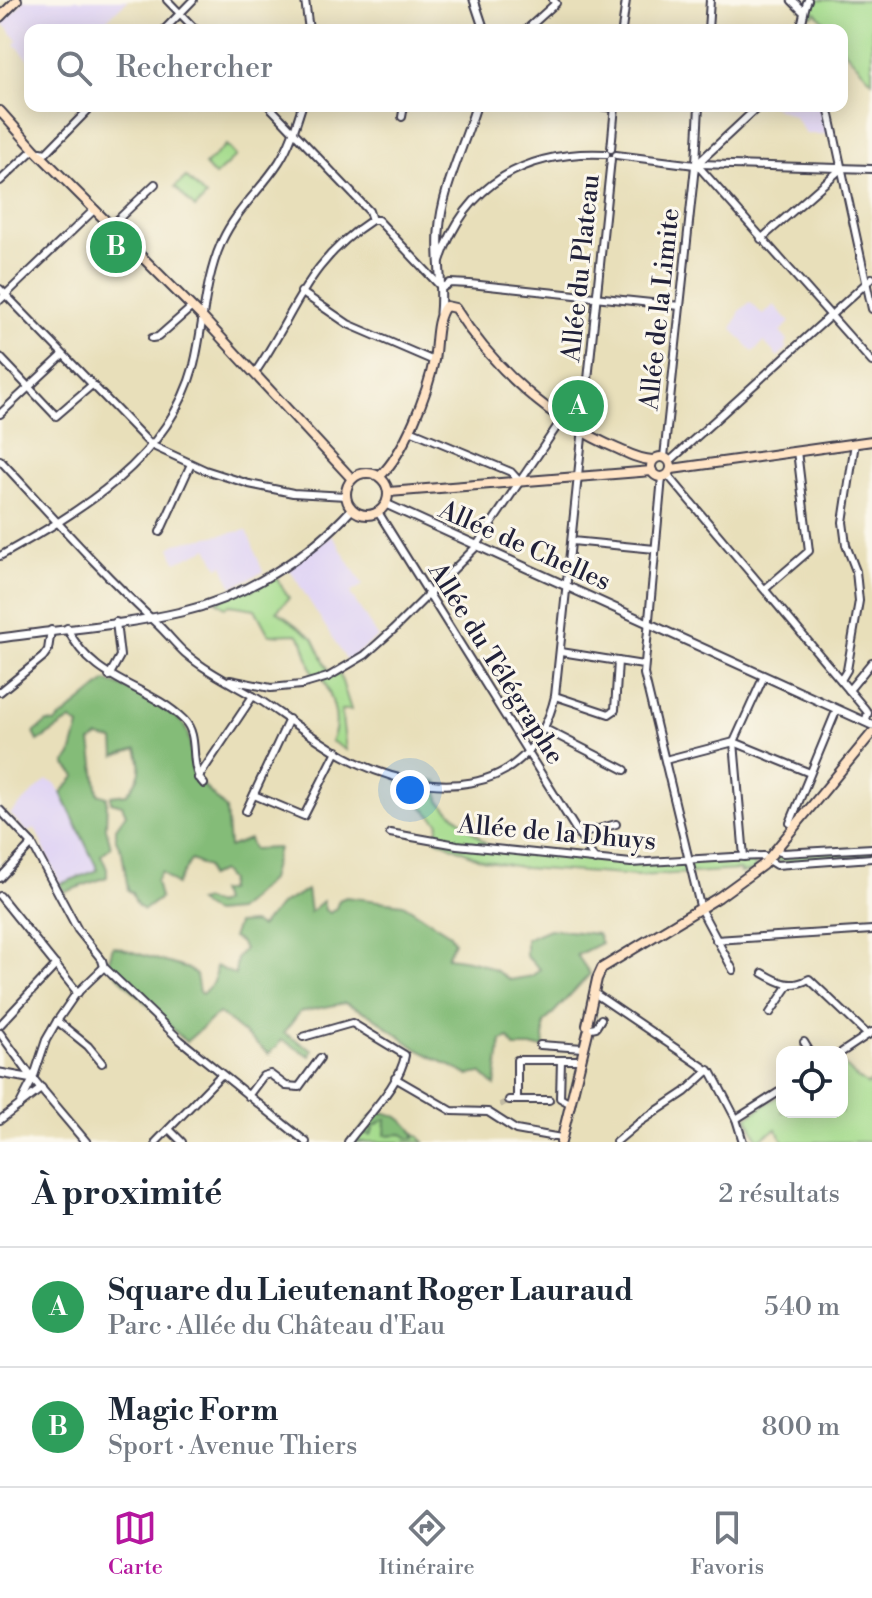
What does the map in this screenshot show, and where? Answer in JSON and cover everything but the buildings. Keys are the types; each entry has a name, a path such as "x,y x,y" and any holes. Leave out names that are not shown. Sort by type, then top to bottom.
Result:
{"main road":[{"path":"0,14 15,0"},
{"path":"0,110 46,153 95,209 352,479"},
{"path":"0,110 34,149 95,209"},
{"path":"380,476 410,430 434,361 440,313 446,306 455,308 472,332 516,380 563,420 628,453 653,460 667,468"},
{"path":"389,492 652,471 872,441"},
{"path":"652,471 653,460"},
{"path":"366,472 380,476 389,492 386,504 378,512 365,515 352,509 346,490 352,479 366,472"},
{"path":"578,1060 602,968 719,897 769,859 872,733"},
{"path":"590,1011 589,1002 597,970 607,960 629,950"},
{"path":"561,1140 567,1102 588,1029"}],"street":[{"path":"167,0 190,24"},
{"path":"170,24 193,0"},
{"path":"305,0 308,24"},
{"path":"474,0 482,24"},
{"path":"623,24 626,0"},
{"path":"708,24 710,0"},
{"path":"792,0 802,10"},
{"path":"801,24 802,10 808,0"},
{"path":"532,24 555,2"},
{"path":"13,127 19,129 43,154 86,112"},
{"path":"275,112 369,211 372,220"},
{"path":"0,556 102,495 151,445 172,415 188,384 210,276 222,239 237,214 279,162 300,112"},
{"path":"402,117 403,112"},
{"path":"440,313 439,232 444,203 474,112"},
{"name":"Allée du Plateau","path":"0,460 183,651 337,751 399,777 462,784 496,777 529,752 545,729 555,696 615,112"},
{"name":"Allée de la Limite","path":"699,112 697,165 680,306 667,468 643,665 701,907 733,970"},
{"path":"697,165 753,112"},
{"path":"829,112 869,281 872,309"},
{"path":"0,181 34,149"},
{"path":"440,261 450,235 477,198 499,179 529,163 557,155 611,155 697,165 872,169"},
{"path":"697,165 872,362"},
{"path":"761,239 842,168"},
{"path":"111,226 155,184"},
{"path":"95,209 2,294 151,445 223,477 278,491 346,496"},
{"path":"253,375 314,271 338,244 372,220 378,220 442,288 455,308"},
{"path":"869,281 667,468 868,713 869,723"},
{"path":"442,288 450,283 470,284 680,306"},
{"path":"301,292 348,324 434,361"},
{"path":"152,338 158,337 190,309"},
{"path":"0,414 63,355"},
{"path":"0,357 58,417 92,385"},
{"path":"223,678 271,688 301,685 328,677 365,655 477,545 589,378"},
{"path":"578,395 583,394 587,400"},
{"path":"410,430 511,472 520,482"},
{"path":"841,680 847,670 859,601 856,571 846,545 843,522 855,443"},
{"path":"765,589 809,551 797,451"},
{"path":"160,532 191,464"},
{"name":"Allée de Chelles","path":"386,504 869,723"},
{"path":"0,638 182,612 212,602 250,586 319,540 352,509"},
{"name":"Allée du Télégraphe","path":"378,512 595,860"},
{"path":"572,541 655,549"},
{"path":"109,676 120,656 116,622"},
{"path":"67,628 89,658 109,676 186,722 192,734 201,781 253,696"},
{"path":"0,692 43,657 48,650 51,630"},
{"path":"561,652 643,665"},
{"path":"555,696 609,714 615,710 618,661"},
{"path":"849,690 872,662"},
{"path":"744,857 734,742 764,676"},
{"path":"790,823 837,709"},
{"path":"246,811 289,719"},
{"path":"545,729 625,770"},
{"path":"665,760 734,742 810,773"},
{"path":"254,795 304,816 337,751"},
{"path":"0,810 32,844 78,930 104,967 221,1075 306,1142"},
{"path":"581,834 616,824"},
{"name":"Allée de la Dhuys","path":"390,833 457,845 631,863 764,856 777,865 872,858"},
{"path":"0,878 32,844"},
{"path":"777,851 872,848"},
{"path":"872,858 872,867"},
{"path":"0,896 78,993"},
{"path":"716,940 872,930"},
{"path":"0,1025 56,965"},
{"path":"19,1106 57,1021 78,993 104,967"},
{"path":"763,973 794,986 809,979 870,1034 848,1048"},
{"path":"770,1013 789,985"},
{"path":"594,993 709,1070 736,1119 743,1142"},
{"path":"588,1029 596,1027 601,1019"},
{"path":"57,1021 88,1046 102,1063"},
{"path":"303,1037 356,1024 403,1052 403,1066 375,1111 348,1142"},
{"path":"0,1033 33,1079 86,1142"},
{"path":"804,1042 806,1046"},
{"path":"540,1045 583,1048"},
{"path":"248,1096 263,1076 270,1074 286,1086 299,1087 320,1058"},
{"path":"549,1100 513,1100 517,1060 578,1060"},
{"path":"561,1060 560,1098 567,1102"},
{"path":"616,1142 685,1092 709,1070"},
{"path":"0,1073 33,1079"},
{"path":"156,1142 221,1075"},
{"path":"395,1078 452,1111 488,1112 516,1130 561,1140"},
{"path":"0,1120 42,1088"},
{"path":"736,1119 776,1094"},
{"path":"496,1116 497,1107"},
{"path":"169,1129 182,1142"}],"shaded area":[{"path":"25,0 128,0 102,24 24,24 24,54 15,44 18,40 2,23"},
{"path":"785,112 827,112 832,134 806,134 794,116"},
{"path":"750,302 763,315 774,305 790,322 780,332 788,341 785,345 787,348 778,357 764,342 753,352 732,329 740,311"},
{"path":"247,530 263,572 232,587 223,565 218,567 208,548 176,562 170,548 176,543"},
{"path":"332,535 363,585 350,593 378,637 347,661 288,567"},
{"path":"47,780 56,784 98,870 60,884 35,828 27,832 10,814"}],"green space":[{"path":"811,0 872,0 872,81 848,55 848,24 826,24 816,12 813,16 808,15"},
{"path":"226,145 236,156 215,176 205,165"},
{"path":"186,177 206,197 195,208 175,187"},
{"path":"275,576 289,598 277,611 313,638 330,673 314,677 303,641 297,634 269,635 255,609 225,607 216,601 251,585 252,590"},
{"path":"339,672 351,710 341,710 346,750 331,741 336,718 323,679"},
{"path":"106,681 147,700 183,724 190,744 194,781 200,782 226,809 229,847 249,839 253,849 278,848 270,880 237,911 213,913 197,902 205,900 216,905 222,902 219,891 227,891 229,880 221,871 209,877 207,867 191,860 176,885 161,872 156,881 160,898 144,910 137,905 128,890 122,852 116,840 116,828 126,814 122,805 111,802 111,796 127,794 140,773 139,757 137,749 115,756 114,740 98,737 91,742 98,794 107,797 106,828 111,847 101,855 107,877 65,892 60,884 98,870 61,793 76,776 65,764 71,755 79,726 71,720 38,741 34,733 47,722 55,723"},
{"path":"399,777 437,782 439,801 490,847 631,863 755,857 755,871 638,876 525,868 482,860 436,839 439,823 398,783"},
{"path":"872,848 872,856 780,862 776,859 783,853"},
{"path":"307,890 310,912 323,901 325,910 330,913 339,900 346,897 403,904 450,934 454,942 447,957 481,964 510,980 532,976 540,969 526,956 526,939 549,929 597,934 601,943 577,955 590,974 544,1023 544,1047 514,1047 509,1038 501,1041 495,1086 481,1073 468,1075 417,1049 371,1015 345,1003 300,1012 284,1033 312,1050 310,1056 282,1040 269,1054 219,1013 186,1042 108,964 113,946 188,969 196,975 202,994 214,982 216,966 235,975 237,957 244,949 240,942 232,938 237,924 253,923 260,927 281,904"},
{"path":"848,1069 868,1085 872,1081 872,1142 784,1142 776,1129 758,1140 747,1117 776,1098 776,1118 848,1118"},
{"path":"380,1112 398,1117 424,1142 352,1142 370,1118"},
{"path":"380,1112 402,1120 415,1138 410,1139 402,1134 385,1135 386,1119 374,1126 371,1135 363,1133 361,1130 370,1118"}],"tunnel":[{"path":"500,1105 509,1100"}],"place":[{"name":"Magic Form","path":"116,247"},
{"name":"Square du Lieutenant Roger Lauraud","path":"578,406"}]}
